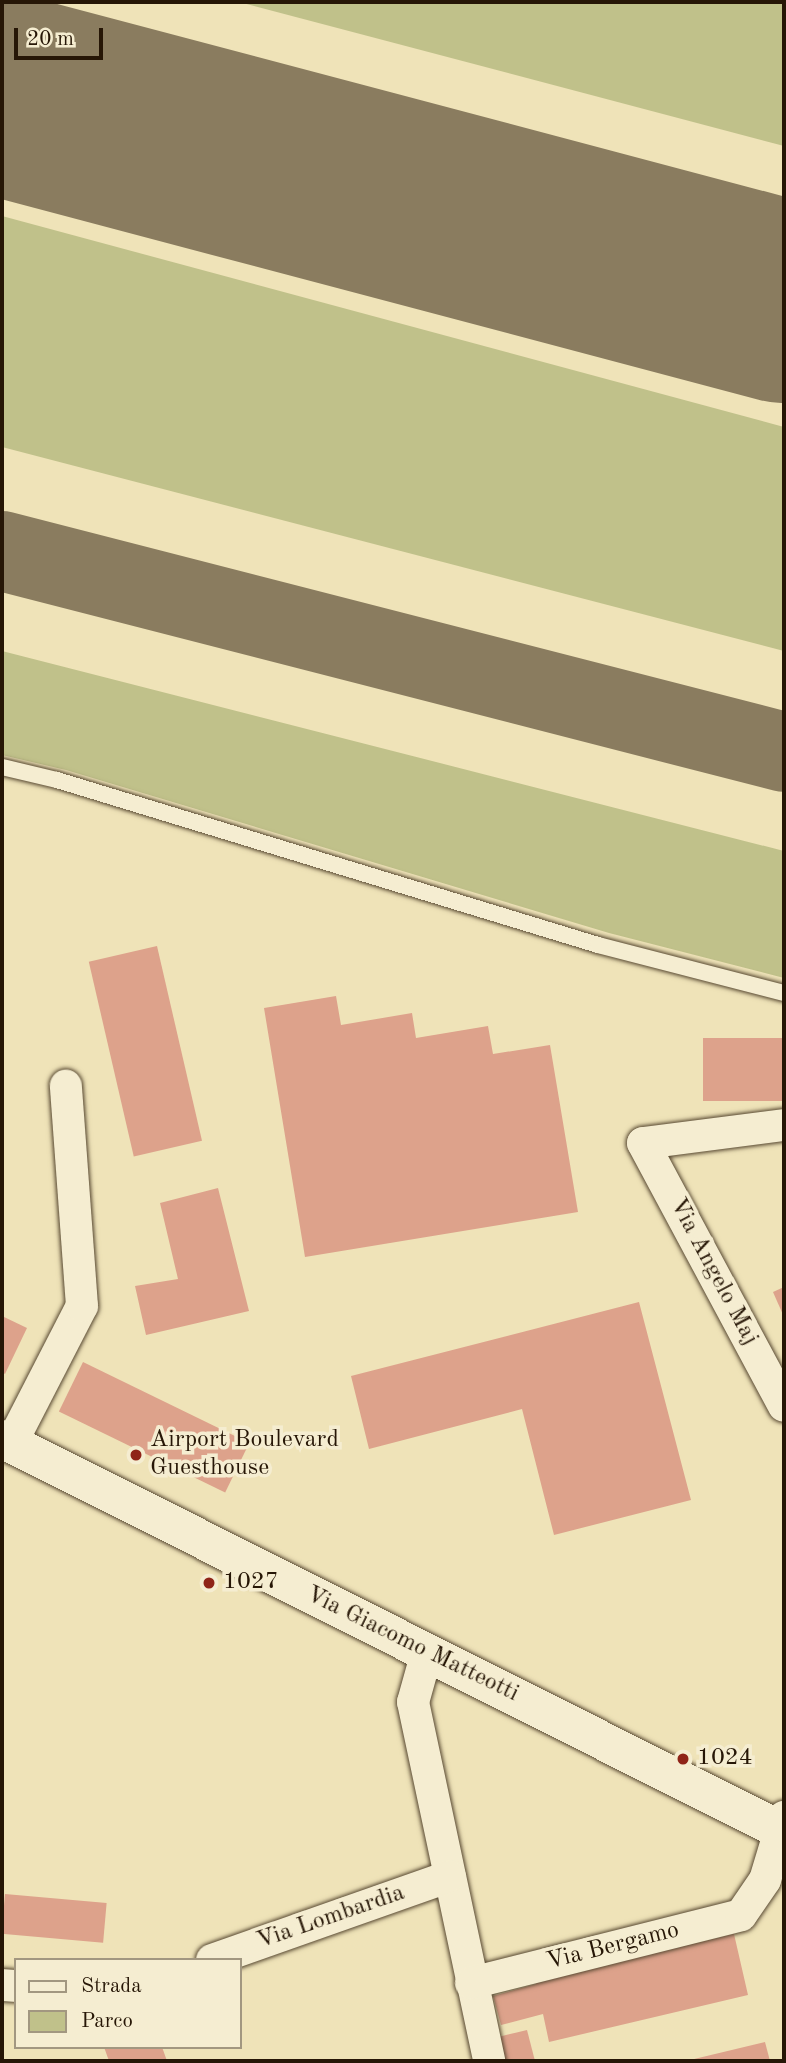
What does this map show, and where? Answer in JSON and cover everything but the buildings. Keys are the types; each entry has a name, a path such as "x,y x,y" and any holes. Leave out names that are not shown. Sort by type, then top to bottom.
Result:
{"street":[{"path":"7,1441 82,1306 66,1086"},
{"name":"Via Angelo Maj","path":"784,1125 643,1143 784,1403"},
{"name":"Via Giacomo Matteotti","path":"7,1441 783,1827"},
{"path":"427,1652 413,1702 489,2061"},
{"name":"Via Bergamo","path":"471,1983 741,1915 765,1880 783,1827"},
{"name":"Via Lombardia","path":"218,1958 450,1876"}],"lane":[{"path":"2,767 57,779 598,945 784,993"}],"green space":[{"path":"239,2 784,2 784,146"},
{"path":"2,216 784,427 784,651 2,447"},
{"path":"2,651 784,851 784,978 609,933 66,770 2,755"}],"taxiway":[{"path":"2,551 784,752"}],"runway":[{"path":"2,94 784,301"}],"place":[{"name":"Airport Boulevard Guesthouse","path":"136,1455"},
{"name":"1027","path":"209,1583"},
{"name":"1024","path":"683,1759"}]}
